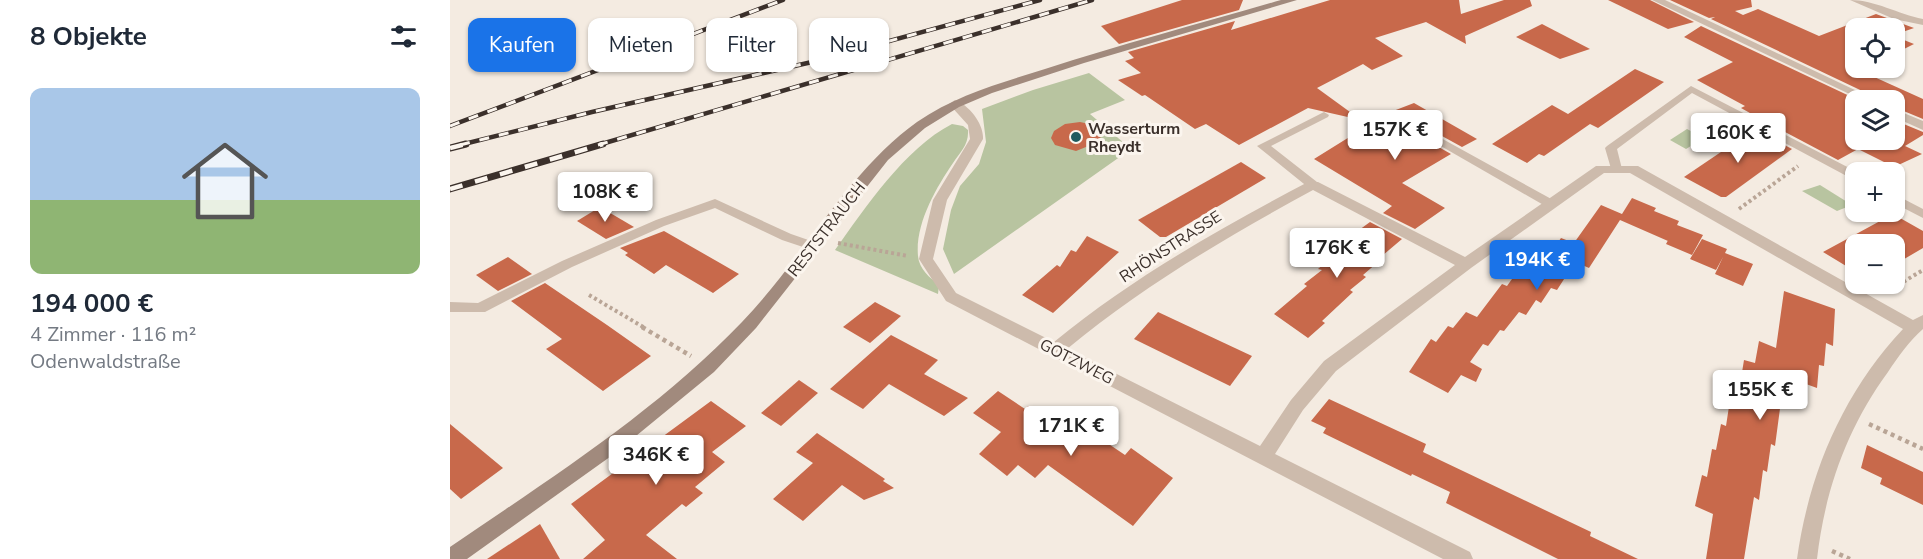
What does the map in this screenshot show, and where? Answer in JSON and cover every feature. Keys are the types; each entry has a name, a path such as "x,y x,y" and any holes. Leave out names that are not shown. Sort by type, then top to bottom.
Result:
{"main road":[{"name":"RESTSTRAUCH","path":"450,559 608,448 708,367 750,324 883,157 921,125 955,104 987,91 1080,61 1292,0"}],"street":[{"path":"1657,0 1849,90"},
{"path":"1855,0 1898,17 1923,22"},
{"path":"1923,14 1918,16 1923,22"},
{"path":"926,259 935,214 948,183 977,141 977,132 973,122 955,104"},
{"path":"1905,117 1923,126"},
{"path":"1264,455 1298,405 1330,366 1466,264 1601,169 1633,169 1869,302 1918,324 1881,367 1849,414 1828,459 1807,559"},
{"path":"1313,185 1466,264"},
{"name":"RHÖNSTRASSE","path":"1055,350 1081,327 1230,228 1313,185"},
{"name":"GOTZWEG","path":"926,259 951,297 1264,455 1463,559"}],"lane":[{"path":"1616,169 1611,148 1691,89 1845,171"},
{"path":"1313,185 1263,146 1324,115"},
{"path":"1410,124 1551,204"},
{"path":"450,307 480,308 567,264 660,223 714,203 735,211 789,240 814,243"},
{"path":"1905,204 1923,214"}],"path":[{"path":"1724,220 1813,154"},
{"path":"814,243 926,259"},
{"path":"1869,302 1923,270"},
{"path":"589,295 708,367"},
{"path":"1849,414 1923,449"}],"green space":[{"path":"1089,73 1125,100 1090,114 1131,149 954,274 943,249 951,210 960,186 979,164 986,142 982,109"},
{"path":"952,124 963,126 968,130 967,140 928,207 918,244 920,265 939,285 938,294 835,250 902,163 918,148"},
{"path":"1687,129 1704,138 1686,149 1670,140"},
{"path":"1820,185 1845,201 1845,208 1837,211 1802,191"}],"building":[{"path":"1182,0 1243,0 1239,10 1119,44 1101,26"},
{"path":"1330,0 1459,0 1461,14 1504,0 1530,0 1532,6 1465,36 1466,44 1426,22 1375,38 1403,56 1372,70 1363,64 1317,88 1361,120 1308,108 1239,145 1206,124 1195,129 1145,95 1142,96 1118,80 1141,73 1125,61 1134,58 1128,52 1235,21 1231,30"},
{"path":"1608,0 1650,0 1694,22 1668,29"},
{"path":"1670,0 1751,0 1752,7 1735,11 1743,15 1758,9 1819,36 1845,26 1845,78 1876,78 1903,90 1860,90 1711,19 1715,17 1709,18"},
{"path":"1876,14 1887,18 1866,18"},
{"path":"1542,24 1590,49 1560,59 1516,37"},
{"path":"1905,25 1914,28 1905,31"},
{"path":"1701,26 1845,94 1845,150 1856,150 1838,160 1741,108 1745,106 1697,80 1733,62 1684,37"},
{"path":"1905,40 1914,44 1905,48"},
{"path":"1635,69 1664,82 1598,128 1590,124 1544,156 1539,154 1527,163 1492,144 1552,105 1568,114"},
{"path":"1905,91 1923,99 1923,119 1905,112"},
{"path":"1414,103 1477,139 1462,147 1411,119 1403,123 1405,128 1451,154 1402,183 1445,208 1415,229 1383,213 1392,206 1314,159 1388,113"},
{"name":"Wasserturm Rheydt","path":"1080,122 1094,125 1104,133 1096,143 1076,151 1055,145 1051,138 1054,131 1065,124"},
{"path":"1905,125 1923,132 1923,135 1905,146"},
{"path":"1755,129 1792,149 1726,197 1721,197 1684,177"},
{"path":"1905,146 1922,154 1905,162 1884,162 1860,150 1905,150"},
{"path":"1241,162 1266,178 1166,237 1160,237 1138,220"},
{"path":"1632,198 1656,208 1654,211 1679,221 1677,225 1703,235 1692,255 1666,244 1668,241 1620,220 1589,268 1580,264 1571,278 1566,276 1557,290 1551,288 1541,303 1536,300 1526,315 1519,312 1504,331 1500,330 1488,346 1483,344 1470,362 1482,369 1476,382 1461,375 1448,393 1409,372 1431,339 1436,342 1448,326 1453,328 1466,312 1477,317 1502,284 1507,286 1517,272 1522,274 1531,260 1537,262 1546,249 1552,251 1561,238 1574,243 1601,205 1622,214"},
{"path":"600,207 634,227 606,239 577,221"},
{"path":"1905,221 1923,231 1923,248 1905,259 1905,234 1856,234 1878,222"},
{"path":"1370,222 1402,239 1363,275 1366,277 1350,290 1353,292 1322,321 1325,323 1308,338 1274,314 1307,286 1304,284 1322,270 1318,269 1347,244 1344,241"},
{"path":"664,231 739,274 713,293 666,265 654,274 625,255 628,253 620,248"},
{"path":"1087,236 1119,252 1053,313 1022,295 1057,265 1060,267 1071,250 1076,252"},
{"path":"1702,239 1727,249 1725,253 1753,264 1743,286 1715,274 1723,257 1716,270 1690,259"},
{"path":"1845,240 1845,265 1823,252"},
{"path":"508,257 532,274 498,291 476,275"},
{"path":"545,283 651,356 603,391 546,349 562,339 511,301"},
{"path":"1784,291 1835,309 1833,346 1826,343 1824,366 1819,365 1817,388 1795,380 1792,405 1781,401 1775,446 1771,444 1767,472 1763,470 1759,500 1754,497 1744,559 1706,559 1713,514 1695,506 1702,475 1707,477 1712,449 1716,450 1721,424 1726,426 1730,400 1737,403 1744,360 1755,363 1759,341 1776,348"},
{"path":"875,302 901,316 870,343 843,327"},
{"path":"1158,312 1252,356 1230,386 1134,339"},
{"path":"891,335 938,360 924,374 968,398 944,416 889,384 863,409 830,389"},
{"path":"799,380 818,393 781,426 761,413"},
{"path":"998,391 1025,409 1028,406 1043,416 1061,422 1067,416 1125,455 1131,448 1173,478 1133,526 1048,465 1035,478 1018,465 1007,476 979,454 1001,432 973,413"},
{"path":"1329,399 1426,444 1423,452 1591,532 1590,536 1638,559 1558,559 1446,503 1450,492 1412,474 1411,476 1323,433 1326,428 1311,421"},
{"path":"711,401 746,426 712,452 725,462 695,487 703,493 686,507 682,504 646,535 677,559 583,559 605,540 571,504"},
{"path":"450,424 503,468 461,499 450,489"},
{"path":"817,433 885,479 883,481 894,488 864,500 842,485 803,521 773,499 813,463 796,452"},
{"path":"1867,445 1923,472 1923,505 1880,484 1882,478 1861,468"},
{"path":"540,524 560,559 487,559"}],"railway":[{"path":"450,126 783,0"},
{"path":"460,145 592,112 812,62 1040,0"},
{"path":"598,145 1092,0"},
{"path":"450,148 466,144"},
{"path":"450,189 603,144"}],"place":[{"name":"Wasserturm Rheydt","path":"1076,137"}]}
